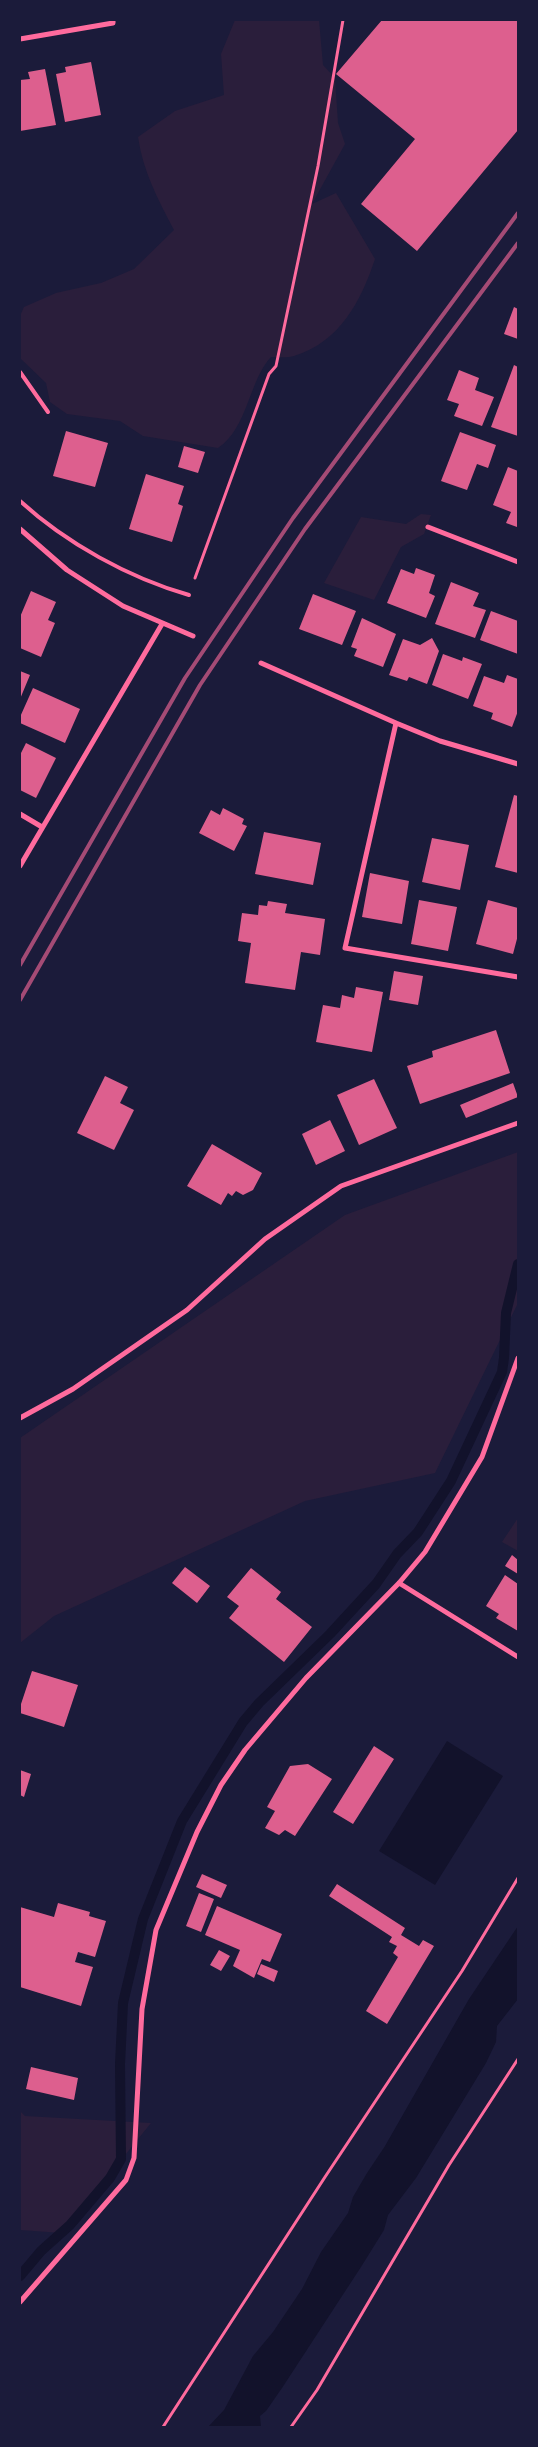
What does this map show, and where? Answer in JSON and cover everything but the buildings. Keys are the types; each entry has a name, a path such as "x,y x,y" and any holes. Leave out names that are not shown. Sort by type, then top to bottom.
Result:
{"street":[{"path":"20,40 113,23 113,20"},
{"path":"428,526 518,562"},
{"path":"20,529 67,570 123,606 193,636"},
{"path":"20,866 162,624"},
{"path":"261,663 440,741 518,764"},
{"path":"396,723 345,948 518,977"},
{"path":"20,814 42,827"},
{"path":"20,1418 72,1388 187,1310 265,1238 341,1186 518,1123"},
{"path":"20,2302 126,2180 134,2158 142,2009 156,1930 197,1832 221,1785 245,1750 306,1678 399,1582 425,1552 482,1456 518,1358"},
{"path":"399,1582 518,1657"}],"lane":[{"path":"20,372 48,412"},
{"path":"20,501 55,530 117,566 143,579 189,595"}],"path":[{"path":"189,595 269,374 276,366 318,166 343,20"},
{"path":"163,2427 462,1971 518,1878"},
{"path":"291,2427 317,2390 449,2165 518,2059"}],"shaded area":[{"path":"235,20 319,20 323,65 335,78 338,123 345,144 312,204 336,193 375,259 363,290 346,318 336,330 310,350 292,357 271,357 258,378 236,429 218,448 143,436 120,421 67,414 50,402 46,383 20,358 20,316 24,307 56,293 101,283 134,269 174,230 147,173 138,137 175,111 224,95 221,54"},
{"path":"421,514 431,515 424,534 401,547 374,600 324,583 361,517 406,524"},
{"path":"518,1152 518,1303 435,1473 305,1501 54,1616 20,1643 20,1438 345,1215"},
{"path":"518,1518 518,1551 502,1542"},
{"path":"447,1741 503,1776 435,1885 379,1851"},
{"path":"518,1926 518,1999 497,2026 496,2042 486,2063 416,2178 388,2215 384,2230 282,2388 266,2411 260,2416 261,2427 208,2427 224,2410 253,2356 273,2332 302,2289 321,2252 348,2213 353,2197 385,2146 469,1999"},
{"path":"20,2111 25,2116 151,2123 62,2233 20,2230"}],"waterway":[{"path":"20,2276 41,2251 70,2225 110,2178 121,2159 120,2064 123,2003 143,1919 182,1821 243,1722 259,1703 330,1634 376,1584 397,1554 418,1532 451,1481 502,1372 506,1313 518,1264"}],"railway":[{"path":"20,965 185,678 293,518 518,213"},
{"path":"20,1000 200,685 305,529 518,243"}]}
